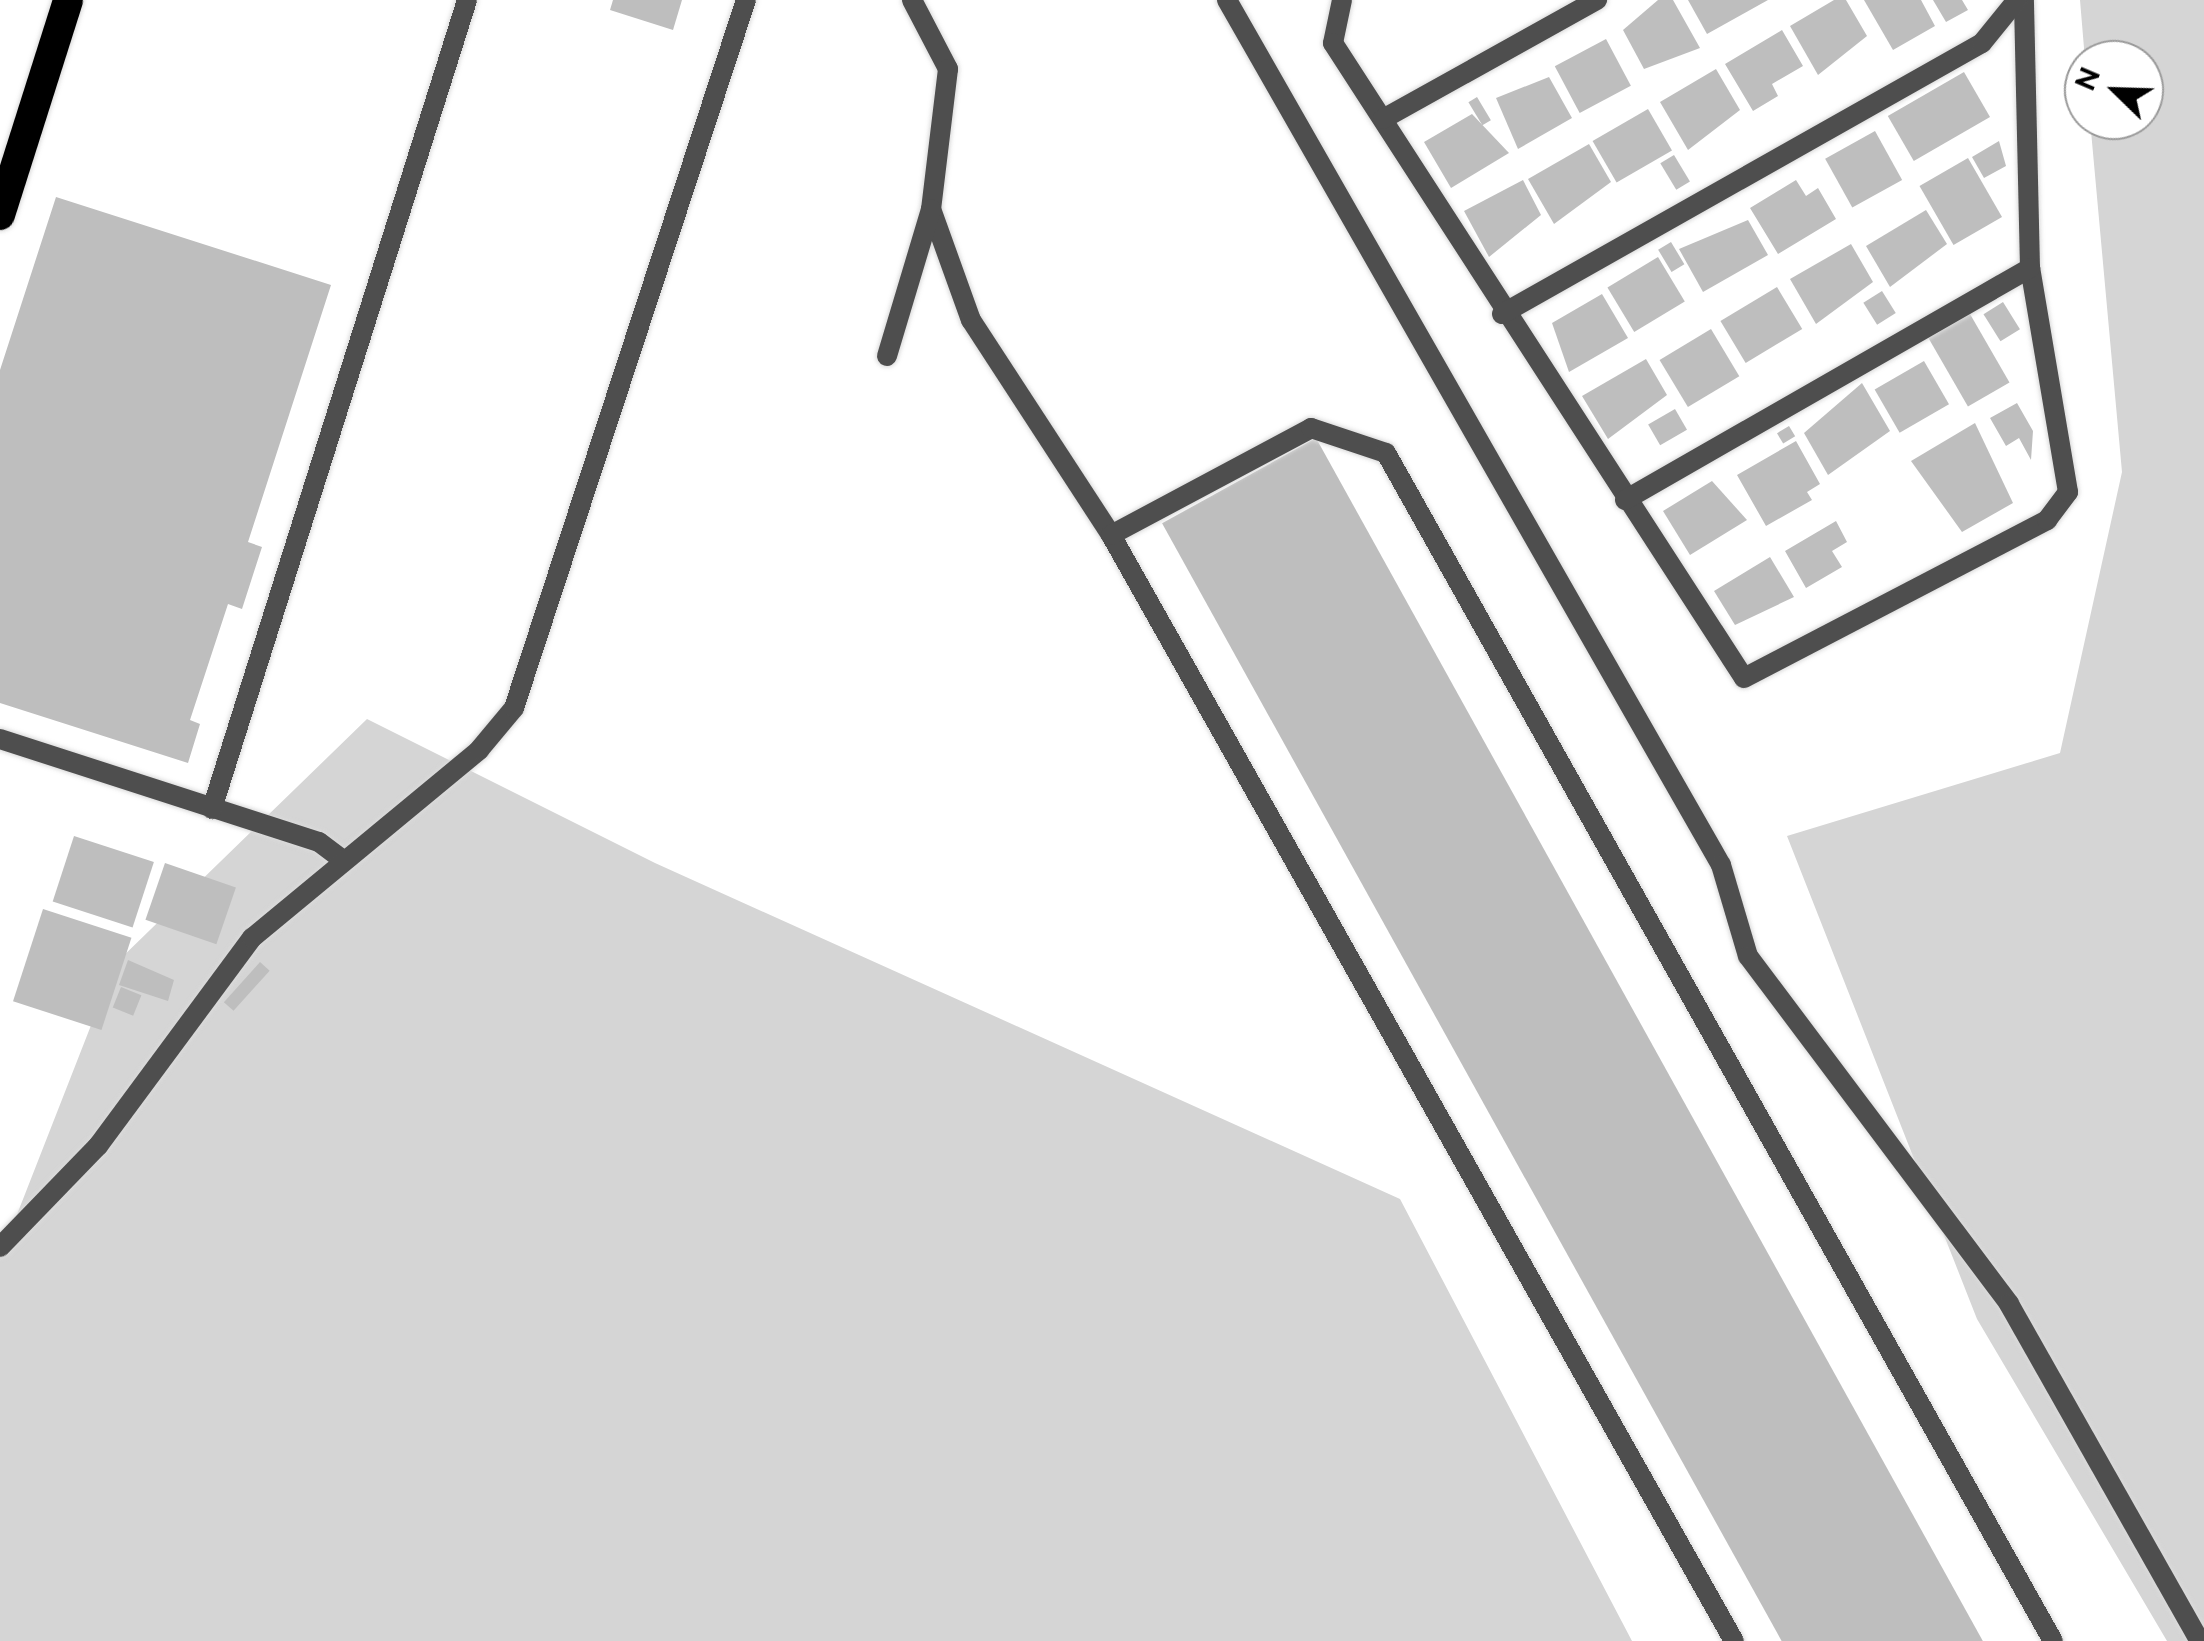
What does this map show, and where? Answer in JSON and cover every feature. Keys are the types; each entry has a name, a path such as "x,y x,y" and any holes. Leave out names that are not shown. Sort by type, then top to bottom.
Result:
{"highway":[{"path":"0,215 68,0"}],"street":[{"path":"212,809 466,0"},
{"path":"0,1246 98,1146 252,938 339,857 480,750 514,708 746,0"},
{"path":"888,356 931,209 948,69 912,0"},
{"path":"1227,0 1721,864 1748,956 2009,1304 2200,1641"},
{"path":"1342,0 1333,43 1502,314 1744,678 2047,520 2068,492 2030,268 2021,0"},
{"path":"1383,119 1597,0"},
{"path":"1502,314 1982,42 2021,0"},
{"path":"931,209 972,320 1111,535 1734,1641"},
{"path":"1625,500 2030,268"},
{"path":"1111,535 1312,428 1386,454 2053,1641"},
{"path":"0,739 212,809 339,857"}],"shaded area":[{"path":"2080,0 2204,0 2204,1641 2167,1641 1977,1319 1787,836 2060,753 2122,472 2092,140 2164,140 2164,40 2083,40"},
{"path":"367,719 655,863 1400,1199 1632,1641 0,1641 0,1258 115,964"}],"building":[{"path":"613,0 682,0 673,30 610,10"},
{"path":"1658,0 1673,0 1700,48 1644,69 1623,30"},
{"path":"1688,0 1768,0 1707,34"},
{"path":"1834,0 1846,0 1867,36 1818,75 1790,26"},
{"path":"1864,0 1921,0 1935,26 1893,50"},
{"path":"1933,0 1962,0 1968,10 1946,22"},
{"path":"1782,30 1803,66 1772,84 1778,96 1753,111 1725,64"},
{"path":"1606,39 1631,86 1580,113 1555,66"},
{"path":"1716,69 1740,110 1688,150 1660,102"},
{"path":"1964,72 1990,117 1914,161 1888,116"},
{"path":"1549,77 1572,118 1518,149 1496,98"},
{"path":"1477,97 1491,120 1482,125 1468,102"},
{"path":"1648,109 1672,151 1617,183 1593,141"},
{"path":"1472,114 1509,153 1451,188 1424,142"},
{"path":"1875,131 1902,180 1852,208 1825,159"},
{"path":"1999,141 2006,166 1984,178 1972,157"},
{"path":"1589,144 1611,182 1554,224 1528,179"},
{"path":"1674,155 1690,182 1676,190 1660,163"},
{"path":"1968,158 2002,217 1954,245 1920,186"},
{"path":"1523,180 1541,215 1489,257 1464,211"},
{"path":"1796,180 1806,196 1818,188 1836,219 1778,254 1750,208"},
{"path":"56,197 331,285 248,542 262,547 242,609 228,604 190,720 200,724 188,763 0,703 0,370"},
{"path":"1926,210 1947,244 1890,287 1866,246"},
{"path":"1748,220 1768,255 1703,292 1679,249"},
{"path":"1671,242 1684,264 1672,272 1658,250"},
{"path":"1851,244 1873,282 1816,324 1790,279"},
{"path":"1658,257 1685,302 1634,332 1607,287"},
{"path":"1777,287 1802,329 1746,363 1720,321"},
{"path":"1882,291 1896,313 1877,325 1863,303"},
{"path":"1602,294 1628,338 1569,372 1552,323"},
{"path":"2003,302 2020,329 2000,341 1983,314"},
{"path":"1970,314 2010,382 1968,406 1928,338"},
{"path":"1711,329 1739,376 1688,407 1660,360"},
{"path":"1646,359 1667,395 1608,439 1582,396"},
{"path":"1924,361 1949,404 1900,433 1875,390"},
{"path":"1862,383 1890,431 1828,475 1804,433"},
{"path":"2017,403 2033,431 2031,460 2019,438 2006,446 1990,418"},
{"path":"1675,409 1687,430 1660,445 1648,424"},
{"path":"1975,423 2013,503 1962,532 1911,461"},
{"path":"1789,426 1795,436 1783,443 1777,433"},
{"path":"1316,438 1983,1641 1782,1641 1162,523"},
{"path":"1796,441 1820,484 1807,492 1812,500 1766,526 1737,475"},
{"path":"1712,481 1747,520 1690,555 1663,511"},
{"path":"1836,521 1847,542 1832,551 1842,567 1806,588 1785,551"},
{"path":"1770,557 1794,597 1735,625 1714,591"},
{"path":"74,836 154,862 133,928 53,902"},
{"path":"165,863 236,887 216,944 145,920"},
{"path":"43,909 131,938 101,1030 13,1001"},
{"path":"128,960 174,980 168,1001 119,985"},
{"path":"260,962 270,971 234,1011 224,1002"},
{"path":"121,987 141,995 133,1016 113,1007"}]}
